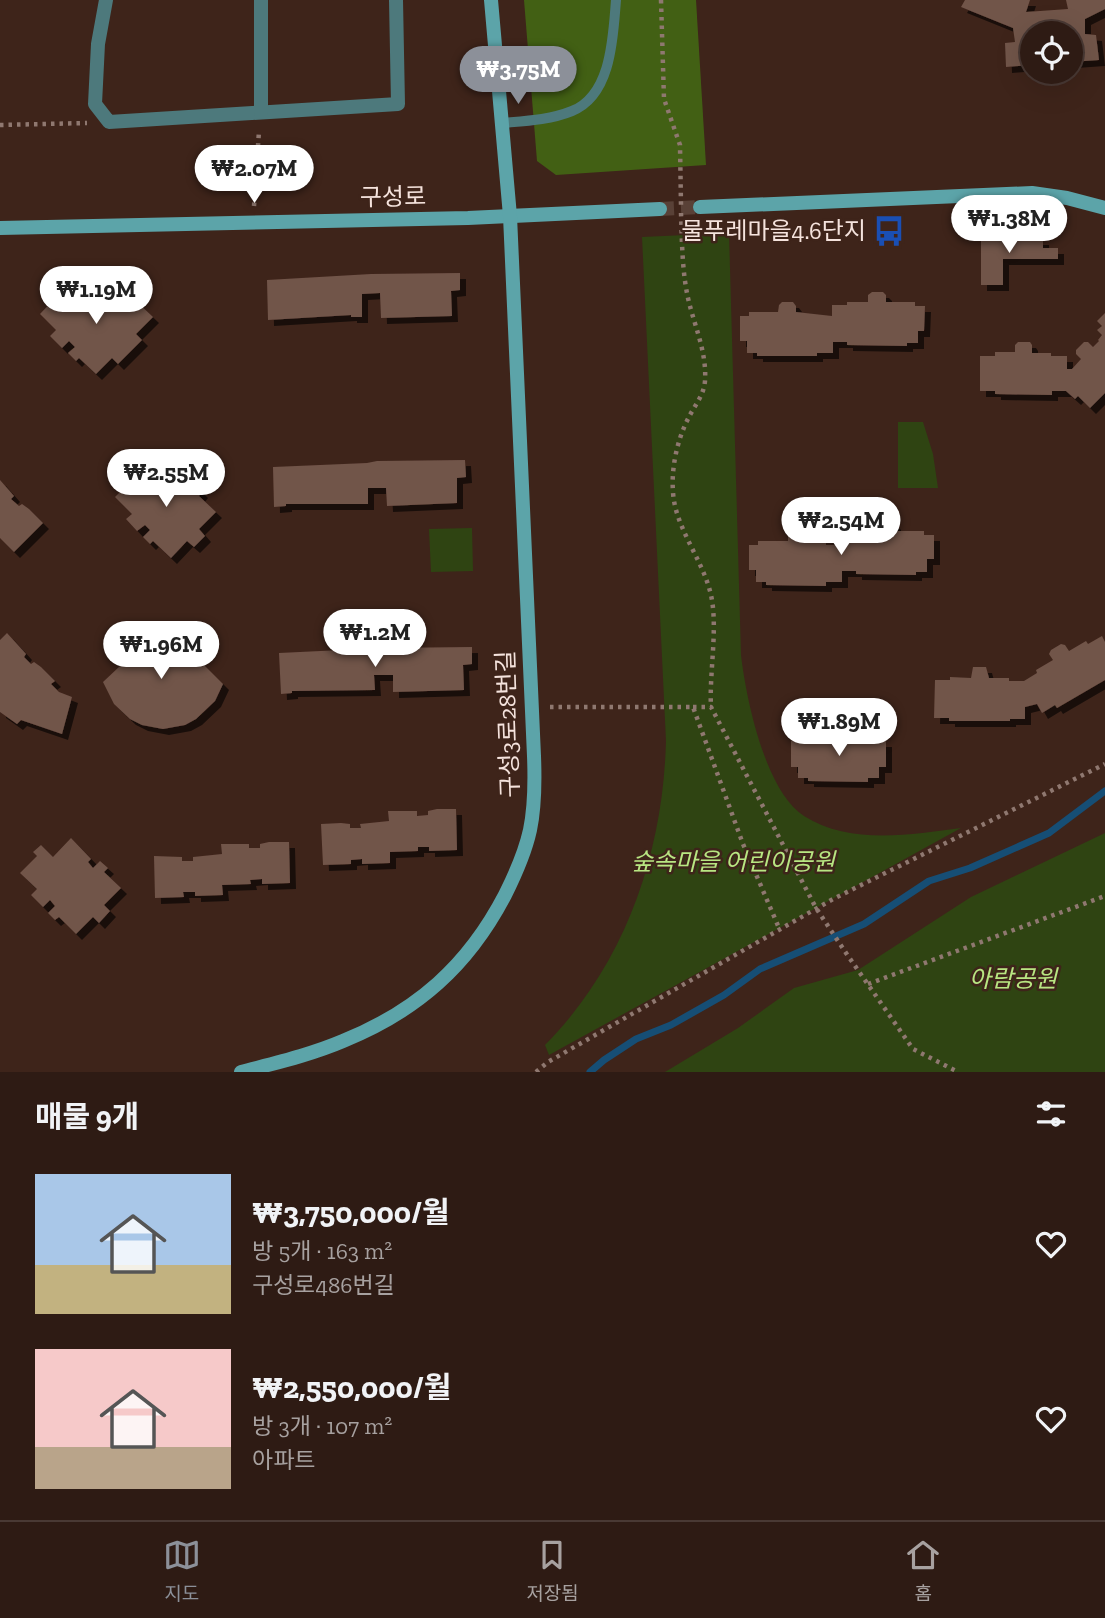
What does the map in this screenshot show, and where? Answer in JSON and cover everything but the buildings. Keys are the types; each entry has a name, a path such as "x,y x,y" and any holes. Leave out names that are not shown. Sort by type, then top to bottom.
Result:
{"street":[{"path":"106,0 98,44 95,104 109,122 398,104 396,0"},
{"path":"261,0 261,112"},
{"name":"구성3로28번길","path":"241,1072 309,1054 368,1030 418,1000 444,980 466,957 485,931 521,858 529,834 535,782 510,216 491,0"},
{"path":"700,207 1032,193 1067,198 1105,208"},
{"name":"구성로","path":"0,228 510,216 660,209"}],"lane":[{"path":"502,123 553,117 575,110 590,99 606,67 612,42 616,0"}],"path":[{"path":"661,0 664,99 680,145 682,252 688,298 700,334 705,381 698,402 681,435 673,474 673,494 678,516 711,592 711,707 816,908 846,953 913,1049 958,1072"},
{"path":"253,223 261,112"},
{"path":"0,125 109,122"},
{"path":"531,706 711,707"},
{"path":"693,707 743,844 779,928"},
{"path":"536,1072 548,1062 779,928 1105,764"},
{"path":"867,984 1105,896"}],"green space":[{"path":"524,0 696,0 706,165 556,175 537,161"},
{"name":"숲속마을 어린이공원","path":"729,233 741,655 747,695 768,765 790,804 804,816 840,831 880,836 961,828 549,1055 545,1045 573,1013 597,979 618,943 634,905 657,825 663,783 666,741 642,237"},
{"path":"898,422 923,422 933,454 938,488 898,488"},
{"path":"472,528 473,571 431,572 429,529"},
{"name":"아람공원","path":"1105,833 1105,1072 665,1072 738,1028 794,988 858,970 971,897"}],"waterway":[{"path":"590,1072 636,1039 671,1025 724,995 760,969 864,924 929,881 970,868 1049,833 1105,791"}],"tunnel":[{"path":"660,209 700,207"}],"place":[{"name":"물푸레마을4.6단지","path":"889,231"}]}
